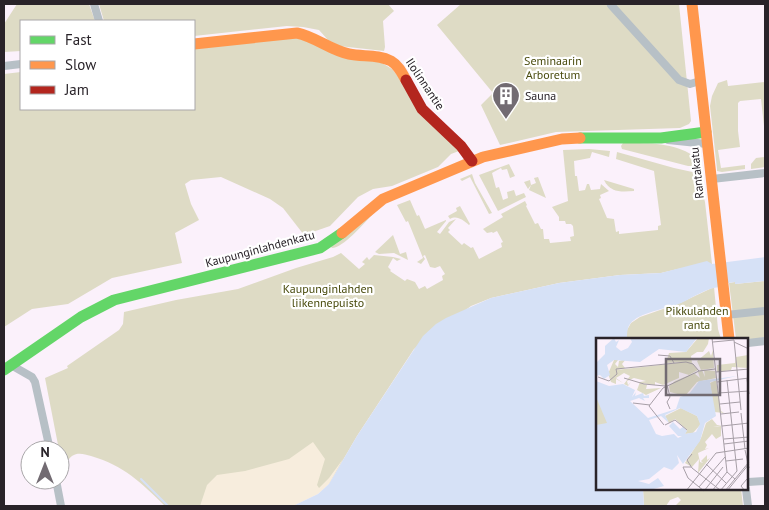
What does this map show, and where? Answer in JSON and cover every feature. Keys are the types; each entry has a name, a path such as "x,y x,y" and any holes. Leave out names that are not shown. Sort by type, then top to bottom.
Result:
{"street":[{"path":"94,4 99,20"},
{"name":"Rantakatu","path":"692,4 729,338"},
{"path":"611,5 679,80 690,84 700,81"},
{"name":"Ilolinnantie","path":"195,44 303,33 345,52 388,60 399,68 422,109 462,147 472,161"},
{"path":"4,66 20,64"},
{"name":"Kaupunginlahdenkatu","path":"7,368 81,318 114,300 320,248 340,236 373,205 383,199 483,157 562,139 707,138"},
{"path":"712,179 765,174"},
{"path":"726,315 765,311"},
{"path":"749,342 765,341"},
{"path":"7,368 32,377 35,382 48,440"},
{"path":"749,482 765,481"},
{"path":"58,490 61,506"},
{"path":"746,490 748,506"}],"green space":[{"path":"17,4 89,4 95,20 20,20 20,51 4,52 4,24"},
{"path":"99,4 388,4 394,11 383,21 384,51 339,46 328,40 319,30 303,27 287,26 195,36 195,20 104,20"},
{"name":"Seminaarin Arboretum","path":"461,4 679,4 691,121 680,128 556,132 500,145 481,105 493,93 437,25"},
{"path":"297,36 382,63 392,69 459,151 451,154 438,167 392,186 373,189 358,197 330,226 304,235 283,208 270,199 221,177 191,180 185,184 191,204 199,220 175,233 182,263 112,278 68,304 32,309 4,327 4,74 20,72 20,110 195,110 195,49"},
{"path":"727,80 728,86 765,82 765,135 761,99 740,101 738,103 738,131 740,147 718,150 721,168 745,165 745,169 722,172 717,171 710,106 718,83"},
{"path":"623,143 671,146 696,158 697,166 688,166 622,149"},
{"name":"Kaupunginlahden liikennepuisto","path":"589,149 610,151 609,157 592,152 590,158 574,161 575,176 577,176 579,191 585,190 587,184 589,184 591,190 600,189 601,184 609,191 600,195 601,198 599,199 607,218 614,219 616,232 619,231 619,234 658,230 658,226 661,225 654,171 616,159 617,152 697,173 705,202 712,264 661,273 620,275 559,283 491,298 471,306 414,349 357,436 329,484 293,506 165,506 148,489 123,470 103,460 86,455 77,454 70,458 70,440 57,440 45,378 68,368 67,366 119,330 123,324 124,312 238,289 341,253 359,269 365,264 362,262 367,257 369,260 374,255 401,259 397,261 393,258 388,267 390,271 405,281 407,279 415,282 419,289 425,286 427,289 443,280 442,276 445,274 440,266 430,267 425,255 423,256 425,259 421,264 417,262 423,258 408,221 406,222 397,205 410,200 425,229 446,220 437,232 440,234 449,222 456,219 448,228 450,230 448,232 462,245 464,243 471,248 473,247 479,259 502,247 501,243 503,242 497,231 487,233 483,229 503,217 501,214 525,201 535,224 538,223 541,229 543,229 544,239 549,239 550,243 571,241 570,237 574,236 573,226 566,224 565,221 559,221 559,217 552,207 568,201 563,150"},
{"path":"765,157 765,167 751,169 751,164 756,158"},
{"path":"509,164 515,176 510,178 507,169 502,170 501,168 492,173 496,188 499,187 503,200 508,198 507,192 514,190 516,196 524,193 526,197 498,211 479,175"},
{"path":"472,174 492,213 489,214 470,177 462,181 460,179"},
{"path":"538,177 546,198 529,190 531,185 536,183 534,178"},
{"path":"530,180 531,185 528,189 524,182"},
{"path":"604,180 634,189 634,191 613,189"},
{"path":"460,206 469,225 460,219 450,219 448,216 457,211 456,208"},
{"path":"373,212 347,240 337,247 331,247"},
{"path":"393,235 400,254 406,252 408,260 394,253 379,254 375,252"},
{"path":"765,281 765,337 749,340 749,338 736,338 729,283 735,282 735,284"},
{"name":"Pikkulahden ranta","path":"714,287 718,329 721,338 627,338 627,330 631,323 640,317 680,303"},
{"path":"643,490 741,490 743,506 675,506 681,500 678,497 670,500 666,506 644,506"}],"sand":[{"path":"313,442 325,459 317,485 319,488 343,459 329,484 318,494 293,506 200,506 207,485 217,475 245,471 289,459"}],"water":[{"path":"765,257 765,281 720,284 720,287 705,291 681,303 640,316 629,326 627,338 596,338 596,490 643,490 644,506 293,506 318,494 329,484 357,436 423,336 446,318 491,298 559,283 620,275 661,273 707,261 712,264"}],"waterway":[{"path":"141,479 168,506"}],"traffic: fast":[{"path":"580,138 661,138 706,132"},
{"path":"4,370 81,317 114,300 320,248 342,233"}],"traffic: slow":[{"path":"692,4 729,338"},
{"path":"195,44 297,33 342,52 354,55 376,56 391,61 400,69 406,80"},
{"path":"342,233 383,199 483,157 562,139 580,138"}],"traffic: jam":[{"path":"406,80 422,109 461,146 472,161"}],"place":[{"name":"Sauna","path":"506,120"}]}
